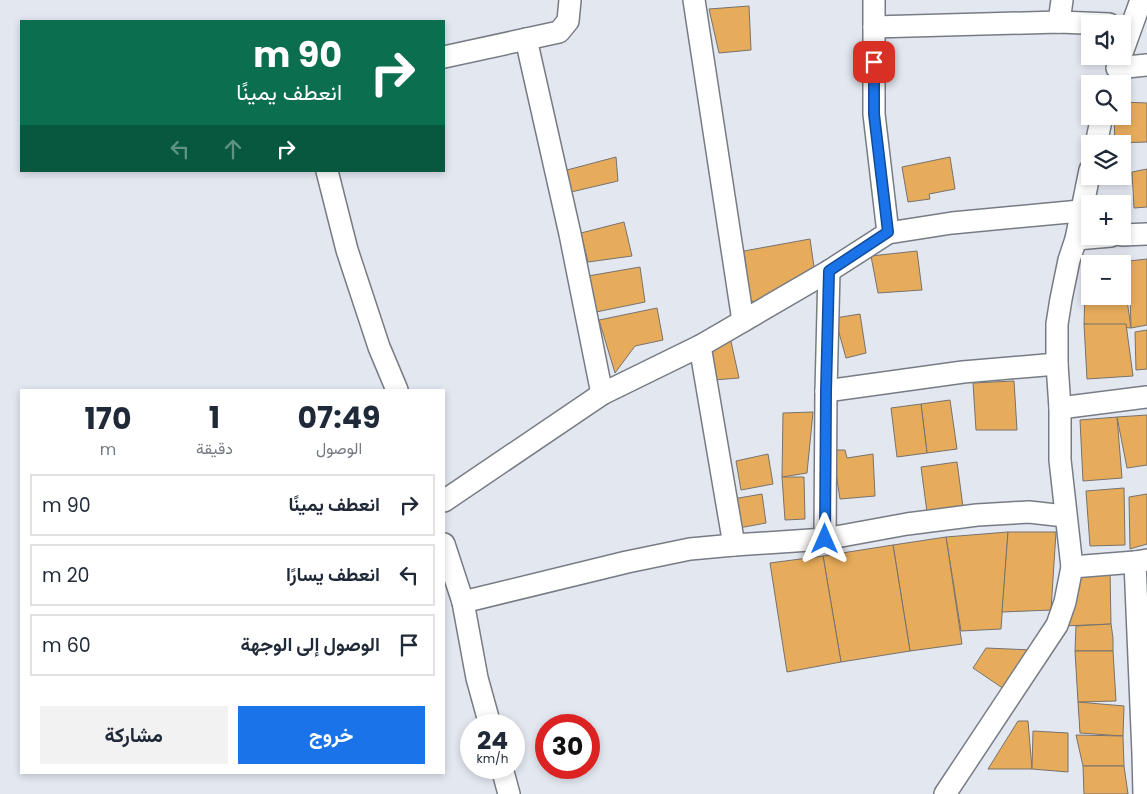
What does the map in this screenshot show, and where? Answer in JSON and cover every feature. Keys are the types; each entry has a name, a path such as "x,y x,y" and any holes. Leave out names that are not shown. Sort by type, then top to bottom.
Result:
{"street":[{"path":"445,57 558,32 568,21 570,0"},
{"path":"694,0 743,321"},
{"path":"874,0 874,114 888,232"},
{"path":"1059,22 1062,0"},
{"path":"1131,17 1141,0"},
{"path":"874,27 1081,23"},
{"path":"526,39 570,234 602,394"},
{"path":"1131,65 1147,65"},
{"path":"327,172 347,250 380,347 397,389"},
{"path":"953,789 1057,625 1065,602 1072,567 1060,460 1057,324 1086,185"},
{"path":"445,500 602,394 700,346 829,271 888,232 952,223 1080,211"},
{"path":"1131,235 1147,234"},
{"path":"1076,239 1081,239"},
{"path":"825,539 829,271"},
{"path":"700,346 734,545"},
{"path":"826,391 963,372 1057,364"},
{"path":"1060,408 1147,397"},
{"path":"463,602 627,562 690,549 825,539 907,524 977,515 1029,512 1065,516"},
{"path":"445,547 463,602 476,678 487,714"},
{"path":"1072,567 1141,561 1145,754 1144,794"},
{"path":"505,779 509,794"}],"building":[{"path":"749,6 751,50 719,53 709,9"},
{"path":"1131,102 1147,103 1147,142 1131,142 1131,135 1115,135 1114,125 1131,125"},
{"path":"616,157 618,181 571,192 567,170"},
{"path":"950,157 955,189 929,194 930,199 908,202 902,167"},
{"path":"1147,169 1147,207 1134,208 1132,172"},
{"path":"624,222 632,256 588,262 581,233"},
{"path":"810,239 814,267 757,303 750,300 744,251"},
{"path":"917,251 922,290 878,293 871,256"},
{"path":"1147,259 1147,325 1131,328 1130,305 1131,261"},
{"path":"640,267 645,302 596,312 588,276"},
{"path":"1085,305 1128,305 1131,328 1084,324"},
{"path":"657,308 663,340 635,346 615,373 599,320"},
{"path":"860,314 866,353 846,358 835,318"},
{"path":"1084,324 1126,324 1133,376 1087,379"},
{"path":"1147,330 1147,369 1136,370 1135,332"},
{"path":"730,337 739,378 714,380 711,344"},
{"path":"1014,381 1017,430 976,430 973,383"},
{"path":"950,400 957,449 927,453 921,404"},
{"path":"921,404 927,453 897,457 891,408"},
{"path":"813,412 807,473 782,477 783,413"},
{"path":"1147,415 1147,465 1127,468 1117,417"},
{"path":"1117,417 1122,478 1083,481 1080,420"},
{"path":"834,450 845,450 847,458 873,454 875,496 840,499"},
{"path":"768,454 773,484 741,490 736,461"},
{"path":"957,462 963,507 927,512 921,467"},
{"path":"782,477 804,477 805,519 785,520"},
{"path":"1124,488 1125,545 1090,546 1086,491"},
{"path":"762,494 766,523 739,528 733,499"},
{"path":"1147,494 1147,544 1130,549 1129,497"},
{"path":"1008,532 1001,629 961,631 946,537"},
{"path":"1008,532 1056,532 1051,610 1002,612"},
{"path":"946,537 962,644 910,651 893,545"},
{"path":"893,545 910,651 841,662 823,556"},
{"path":"823,556 841,662 787,672 770,563"},
{"path":"1110,571 1111,624 1063,626 1081,577"},
{"path":"1111,624 1113,651 1075,651 1076,626"},
{"path":"986,648 1032,650 1004,689 973,668"},
{"path":"1075,651 1113,651 1116,701 1078,702"},
{"path":"1078,702 1124,706 1123,736 1080,733"},
{"path":"1018,721 1028,721 1032,769 988,769"},
{"path":"1033,731 1068,733 1068,772 1032,769"},
{"path":"1076,735 1123,736 1124,766 1083,766"},
{"path":"1083,766 1124,766 1128,794 1084,794"}],"route":[{"path":"825,539 829,271 888,232 874,114 874,62"}]}
